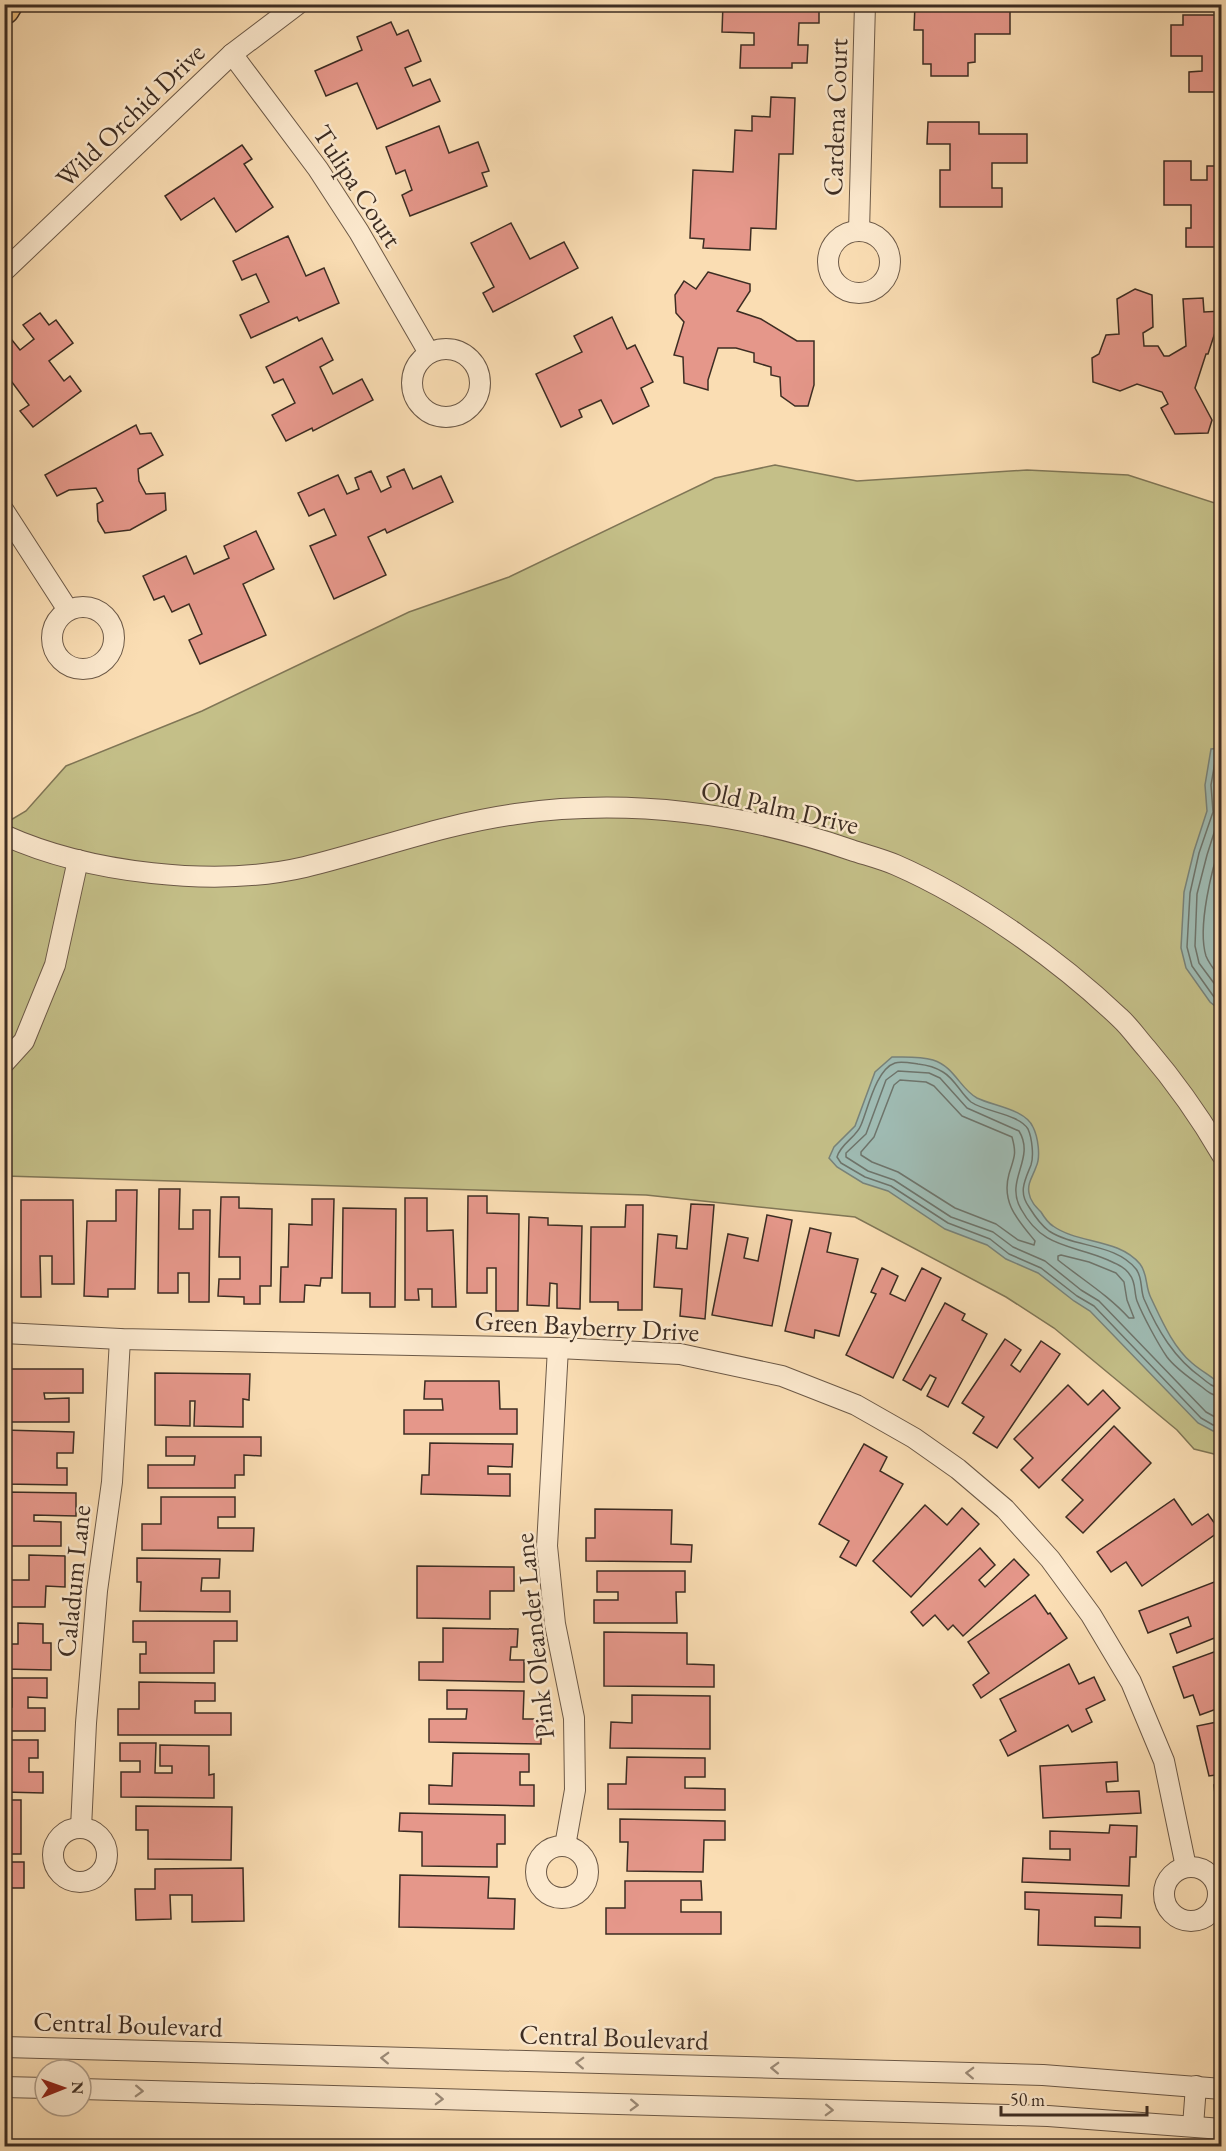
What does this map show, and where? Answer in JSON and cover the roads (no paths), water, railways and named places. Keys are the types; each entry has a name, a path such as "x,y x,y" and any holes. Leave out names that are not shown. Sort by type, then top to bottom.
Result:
{"highway":[{"path":"4,9 8,4"}],"street":[{"name":"Wild Orchid Drive","path":"4,271 232,54 298,4"},
{"name":"Cardena Court","path":"859,231 866,4"},
{"name":"Tulipa Court","path":"232,54 318,169 359,232 429,353"},
{"path":"4,511 68,610"},
{"name":"Old Palm Drive","path":"4,835 78,860 155,873 225,878 302,867 452,826 517,814 598,808 674,810 757,823 825,841 896,865 963,899 1026,941 1122,1019 1170,1077 1221,1155"},
{"path":"4,1063 24,1041 55,965 78,860"},
{"name":"Green Bayberry Drive","path":"4,1333 120,1339 558,1348 680,1354 782,1376 856,1405 914,1438 958,1469 1005,1509 1050,1558 1091,1615 1131,1682 1164,1761 1186,1867"},
{"name":"Caladum Lane","path":"81,1828 87,1711 97,1591 112,1482 120,1339"},
{"name":"Pink Oleander Lane","path":"558,1348 547,1546 555,1624 574,1718 574,1790 565,1846"},
{"name":"Central Boulevard","path":"4,2047 1043,2075 1221,2089"},
{"path":"1192,2126 1196,2086"},
{"path":"4,2087 33,2088"},
{"path":"93,2090 1047,2116 1221,2129"}],"water":[{"path":"1222,748 1221,1011 1210,1002 1186,968 1181,948 1184,892 1207,811 1205,785 1211,749"},
{"path":"892,1057 923,1058 941,1063 977,1098 1016,1112 1029,1121 1036,1136 1039,1153 1038,1163 1029,1186 1029,1193 1035,1206 1048,1222 1063,1232 1109,1245 1131,1256 1140,1264 1149,1294 1174,1341 1185,1357 1221,1385 1221,1430 1213,1431 1198,1423 1090,1311 1038,1273 1006,1259 987,1245 945,1229 888,1191 863,1183 837,1167 829,1158 834,1147 855,1126 875,1072"}]}
